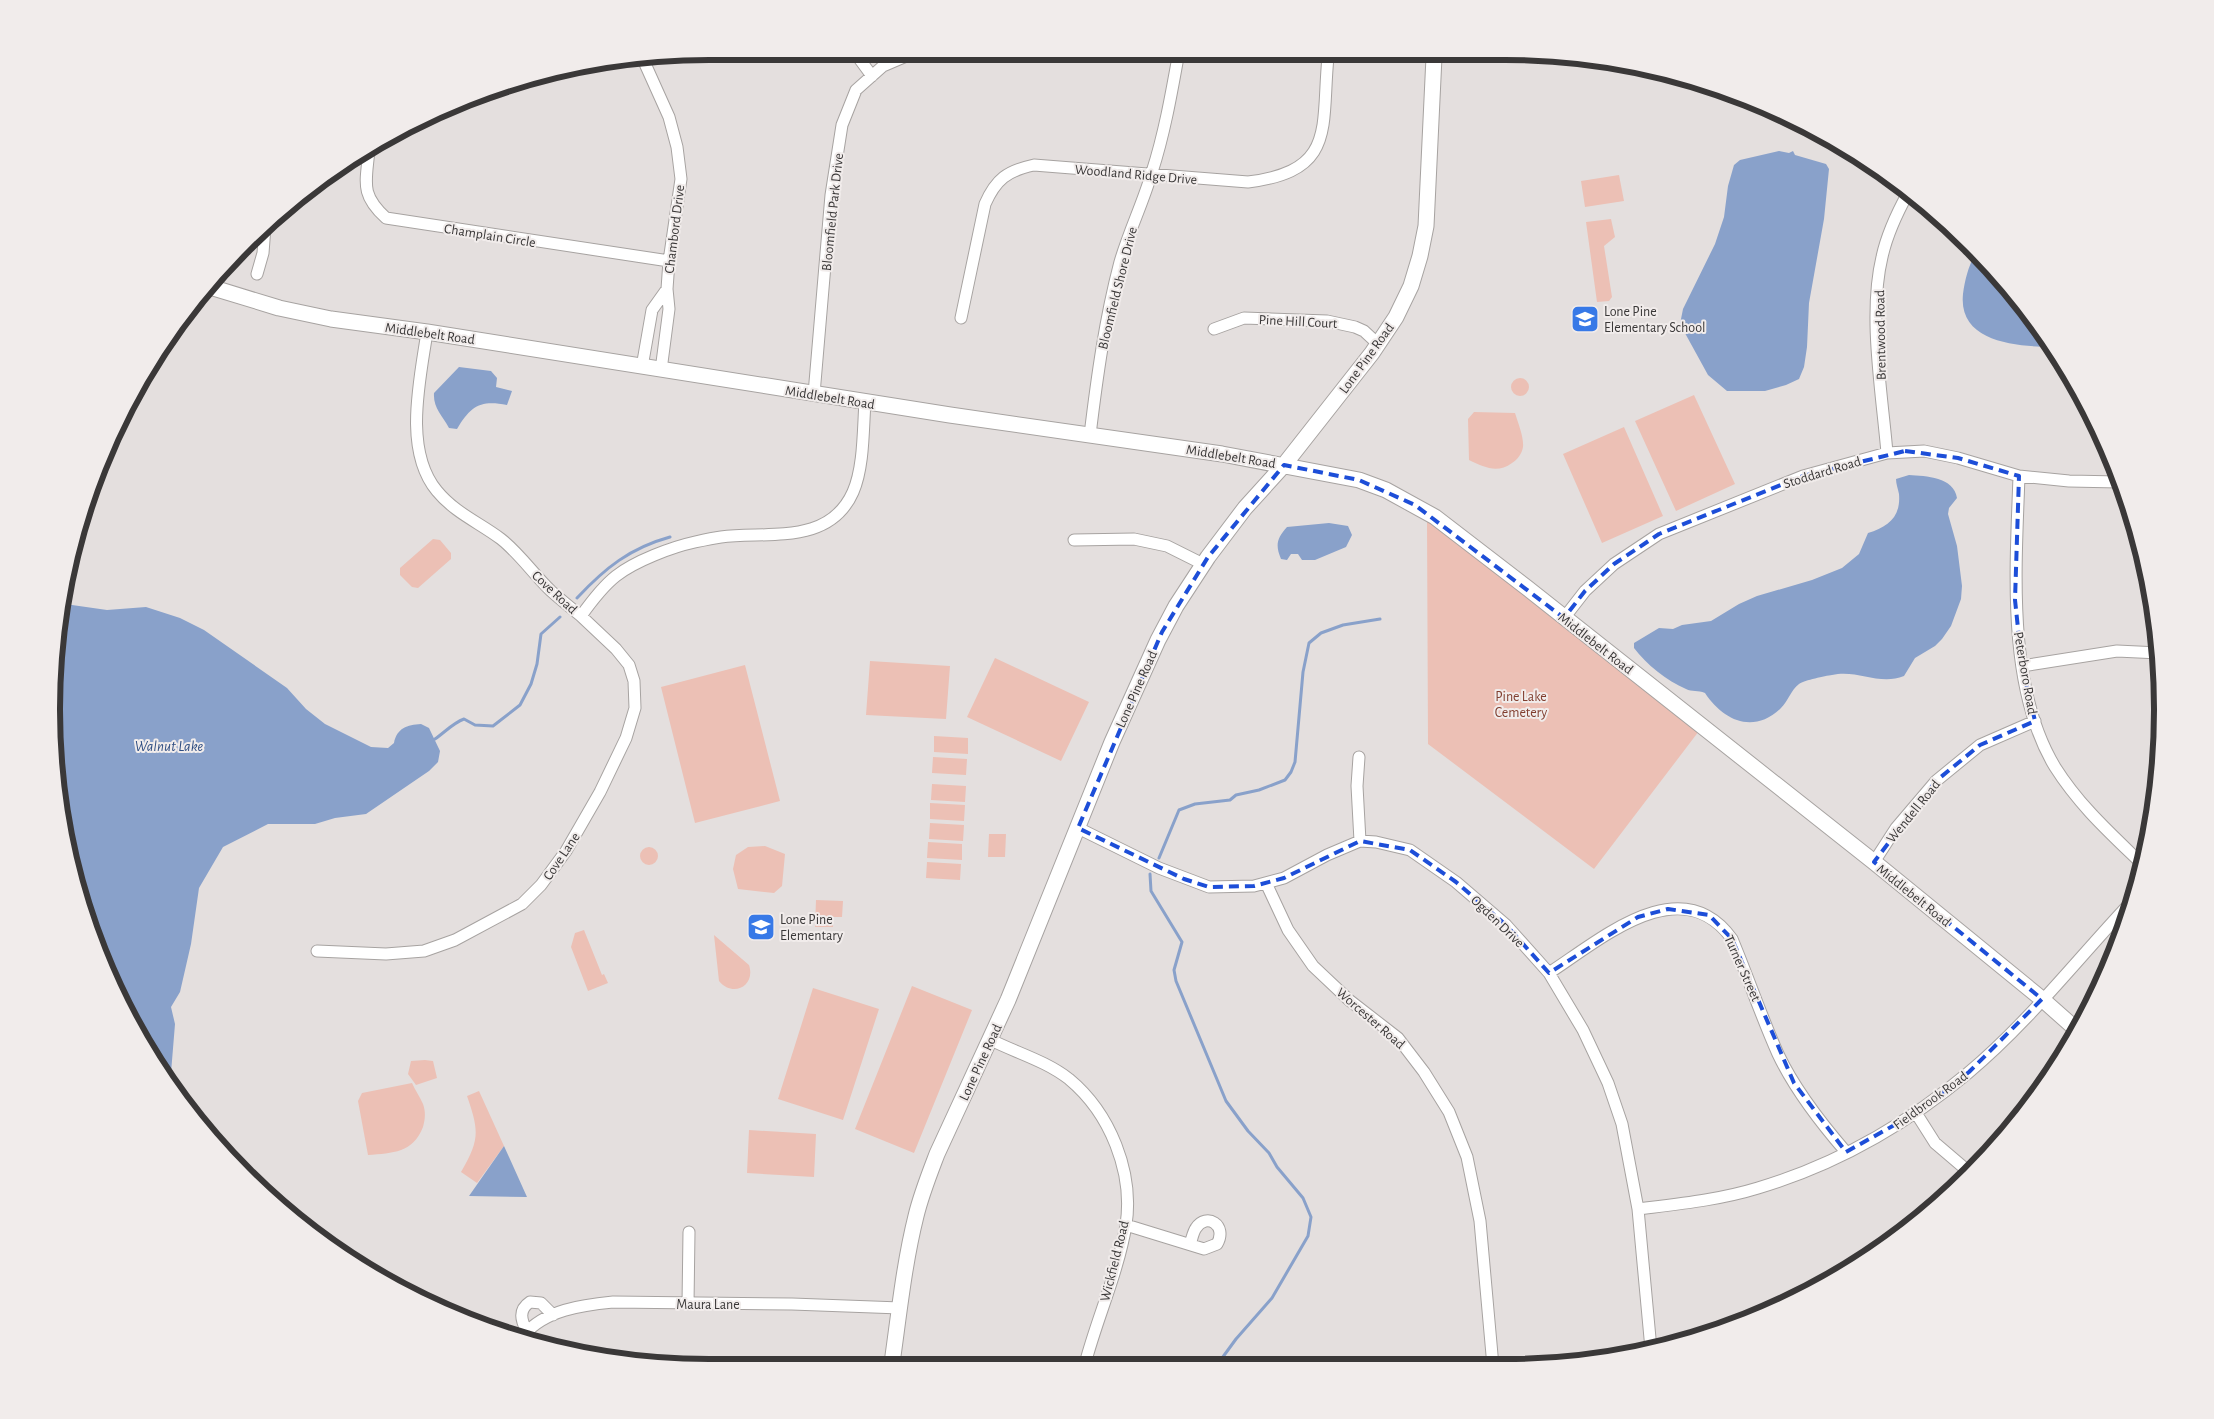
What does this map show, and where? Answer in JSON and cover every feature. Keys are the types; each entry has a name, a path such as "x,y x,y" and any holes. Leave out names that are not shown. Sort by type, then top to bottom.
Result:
{"street":[{"path":"860,60 872,76"},
{"name":"Bloomfield Park Drive","path":"814,394 832,195 842,125 856,90 883,66 897,60"},
{"name":"Bloomfield Shore Drive","path":"1090,435 1103,336 1110,302 1134,220 1152,174 1163,135 1177,60"},
{"name":"Woodland Ridge Drive","path":"960,318 980,222 991,189 1010,172 1034,165 1248,182 1269,180 1290,173 1308,160 1324,128 1328,60"},
{"name":"Lone Pine Road","path":"893,1359 912,1235 927,1180 937,1154 991,1040 1108,753 1158,640 1176,606 1203,564 1245,508 1284,465 1378,344 1396,317 1411,286 1420,256 1428,200 1434,60"},
{"name":"Chambord Drive","path":"645,64 669,117 677,147 681,179 669,261 667,289 669,309 661,370"},
{"name":"Champlain Circle","path":"369,157 367,194 373,206 386,218 669,261"},
{"name":"Brentwood Road","path":"1887,453 1878,354 1878,286 1882,258 1888,236 1905,198"},
{"path":"257,274 263,253 264,237"},
{"name":"Middlebelt Road","path":"215,288 279,308 327,318 1284,465 1359,480 1386,490 1415,505 1442,523 1564,618 1874,862 2072,1025"},
{"name":"Chambord Drive","path":"642,366 652,310 667,289"},
{"name":"Pine Hill Court","path":"1214,329 1244,318 1327,321 1355,327 1364,331 1378,344"},
{"name":"Cove Road","path":"427,332 416,399 416,417 418,443 425,468 436,490 459,512 500,538 551,591 581,616 595,596 616,576 646,559 693,542 722,537 797,533 819,526 835,516 853,491 860,459 865,402"},
{"name":"Stoddard Road","path":"1564,618 1585,592 1614,564 1659,534 1803,476 1887,453 1924,451 1958,458 2019,476 2069,481 2113,482"},
{"name":"Peterboro Road","path":"2019,476 2015,600 2022,666 2035,721 2055,766 2090,815 2137,858"},
{"path":"1074,540 1134,538 1167,546 1203,564"},
{"name":"Cove Lane","path":"317,951 386,954 424,951 455,940 522,904 541,885 566,852 600,792 626,738 635,708 634,681 629,665 616,649 581,616"},
{"path":"2022,666 2117,651 2151,652"},
{"name":"Wendell Road","path":"1874,862 1896,828 1936,780 1980,745 2035,721"},
{"path":"1359,757 1357,786 1360,841"},
{"name":"Ogden Drive","path":"1078,828 1168,872 1209,887 1254,886 1266,883 1284,878 1326,855 1360,841 1376,842 1410,850 1456,882 1506,925 1549,973 1583,1030 1608,1083 1622,1124 1638,1209 1650,1342"},
{"name":"Worcester Road","path":"1266,883 1288,930 1314,966 1348,1000 1398,1038 1424,1072 1448,1112 1467,1157 1480,1221 1492,1359"},
{"name":"Turner Street","path":"1549,973 1619,927 1646,914 1668,909 1690,910 1709,915 1722,924 1732,939 1779,1054 1794,1083 1818,1120 1846,1152"},
{"name":"Fieldbrook Road","path":"1638,1209 1705,1200 1757,1188 1809,1169 1846,1152 1916,1114 1970,1072 2042,999 2122,912"},
{"name":"Wickfield Road","path":"991,1040 1052,1068 1069,1080 1093,1106 1109,1131 1122,1161 1126,1192 1126,1225 1086,1359"},
{"path":"1916,1114 1935,1142 1964,1169"},
{"path":"1126,1225 1190,1244"},
{"path":"688,1304 689,1232"},
{"path":"524,1332 521,1314 524,1306 530,1302 541,1303 553,1315"},
{"name":"Maura Lane","path":"526,1333 538,1322 553,1315 584,1305 613,1302 792,1304 900,1308"}],"highlighted area":[{"path":"1905,451 1958,458 2019,476 2015,600 2022,666 2035,721 1980,745 1936,781 1874,862 2042,999 1969,1072 1916,1113 1846,1152 1794,1083 1732,939 1709,915 1668,909 1638,917 1549,973 1506,925 1456,882 1410,850 1360,841 1284,878 1254,886 1209,887 1184,879 1078,828 1162,632 1208,557 1284,465 1359,480 1415,505 1564,618 1585,591 1614,564 1659,534 1803,476"}],"green space":[{"path":"1619,175 1624,201 1585,207 1581,181"},
{"path":"1611,219 1615,237 1604,246 1612,297 1609,301 1597,302 1586,222"},
{"path":"1516,378 1524,378 1529,383 1527,394 1516,396 1511,391 1511,383"},
{"path":"1694,395 1735,484 1676,511 1635,421"},
{"path":"1474,412 1515,413 1522,434 1523,447 1514,462 1496,469 1485,467 1469,460 1468,419"},
{"path":"1624,427 1663,516 1602,543 1563,454"},
{"name":"Pine Lake Cemetery","path":"1427,520 1699,731 1594,869 1428,744"},
{"path":"433,539 440,540 451,553 451,559 418,588 412,587 400,575 400,568"},
{"path":"995,658 1089,702 1061,761 967,717"},
{"path":"870,661 950,666 946,719 866,715"},
{"path":"745,665 780,801 695,823 661,687"},
{"path":"934,736 968,738 968,754 934,752"},
{"path":"933,757 967,759 966,775 932,773"},
{"path":"932,784 966,786 965,802 931,800"},
{"path":"930,803 965,805 964,821 930,819"},
{"path":"930,823 964,825 963,841 929,839"},
{"path":"989,834 1006,834 1005,857 988,857"},
{"path":"928,842 962,844 962,860 927,858"},
{"path":"765,846 785,854 782,886 774,893 738,889 733,869 736,855 748,847"},
{"path":"649,847 655,850 658,856 655,862 649,865 643,862 640,856 643,850"},
{"path":"927,862 961,864 960,880 926,878"},
{"path":"816,900 843,901 842,917 833,917 833,927 815,927"},
{"path":"584,930 602,975 604,974 608,983 588,991 571,947 575,933"},
{"path":"714,935 749,965 749,979 742,987 731,989 719,981"},
{"path":"912,986 972,1010 914,1153 855,1129"},
{"path":"813,988 879,1009 843,1120 778,1099"},
{"path":"411,1061 433,1061 437,1078 416,1085 408,1074"},
{"path":"412,1083 425,1110 424,1124 419,1136 408,1147 401,1150 368,1155 358,1101 362,1093"},
{"path":"479,1091 504,1146 477,1183 461,1172 472,1151 476,1135 474,1118 467,1096"},
{"path":"749,1130 816,1134 814,1177 747,1173"}],"water":[{"path":"1779,151 1789,153 1793,151 1795,155 1826,164 1829,169 1824,219 1809,303 1804,367 1799,379 1786,385 1765,391 1727,391 1708,375 1680,324 1683,309 1715,244 1724,217 1728,186 1734,165 1740,160"},
{"path":"1972,259 1993,281 2043,347 2021,345 1992,338 1979,332 1970,322 1964,310 1963,294"},
{"path":"459,367 491,371 497,378 496,387 512,391 507,405 490,403 477,406 467,415 457,429 449,428 436,407 434,393"},
{"path":"1909,475 1938,479 1951,486 1955,491 1957,498 1949,508 1948,514 1957,546 1962,586 1961,599 1951,626 1935,646 1915,658 1904,676 1886,679 1841,674 1810,680 1796,686 1781,708 1770,716 1760,721 1739,721 1721,711 1705,693 1688,690 1664,677 1634,648 1634,643 1659,628 1673,629 1682,625 1711,621 1739,604 1757,596 1812,580 1842,568 1859,554 1868,533 1882,528 1892,520 1898,509 1899,502 1896,479"},
{"path":"1329,523 1348,526 1352,535 1346,547 1315,560 1302,560 1298,554 1291,554 1287,560 1281,559 1278,542 1287,527"},
{"name":"Walnut Lake","path":"69,605 107,610 146,607 180,618 204,630 287,688 306,709 325,724 371,747 388,748 394,743 395,738 403,728 421,724 429,728 440,751 438,762 429,771 366,814 335,818 315,824 268,824 223,847 199,888 191,944 180,992 171,1007 175,1024 171,1073 127,997 109,958 82,878 72,836 61,752 61,667"},
{"path":"504,1146 527,1197 469,1196"}],"waterway":[{"path":"577,598 619,560 643,547 670,537"},
{"path":"435,739 464,719 475,725 493,726 520,705 531,684 537,664 541,634 560,617"},
{"path":"1159,858 1179,810 1195,804 1230,800 1236,795 1259,790 1285,780 1295,762 1303,672 1309,643 1321,633 1343,625 1380,619"},
{"path":"1150,874 1151,891 1182,942 1174,970 1176,981 1226,1101 1303,1198 1311,1217 1308,1236 1272,1298 1236,1339 1221,1359"}],"place":[{"name":"Lone Pine Elementary School","path":"1585,319"},
{"name":"Lone Pine Elementary","path":"761,927"}]}
